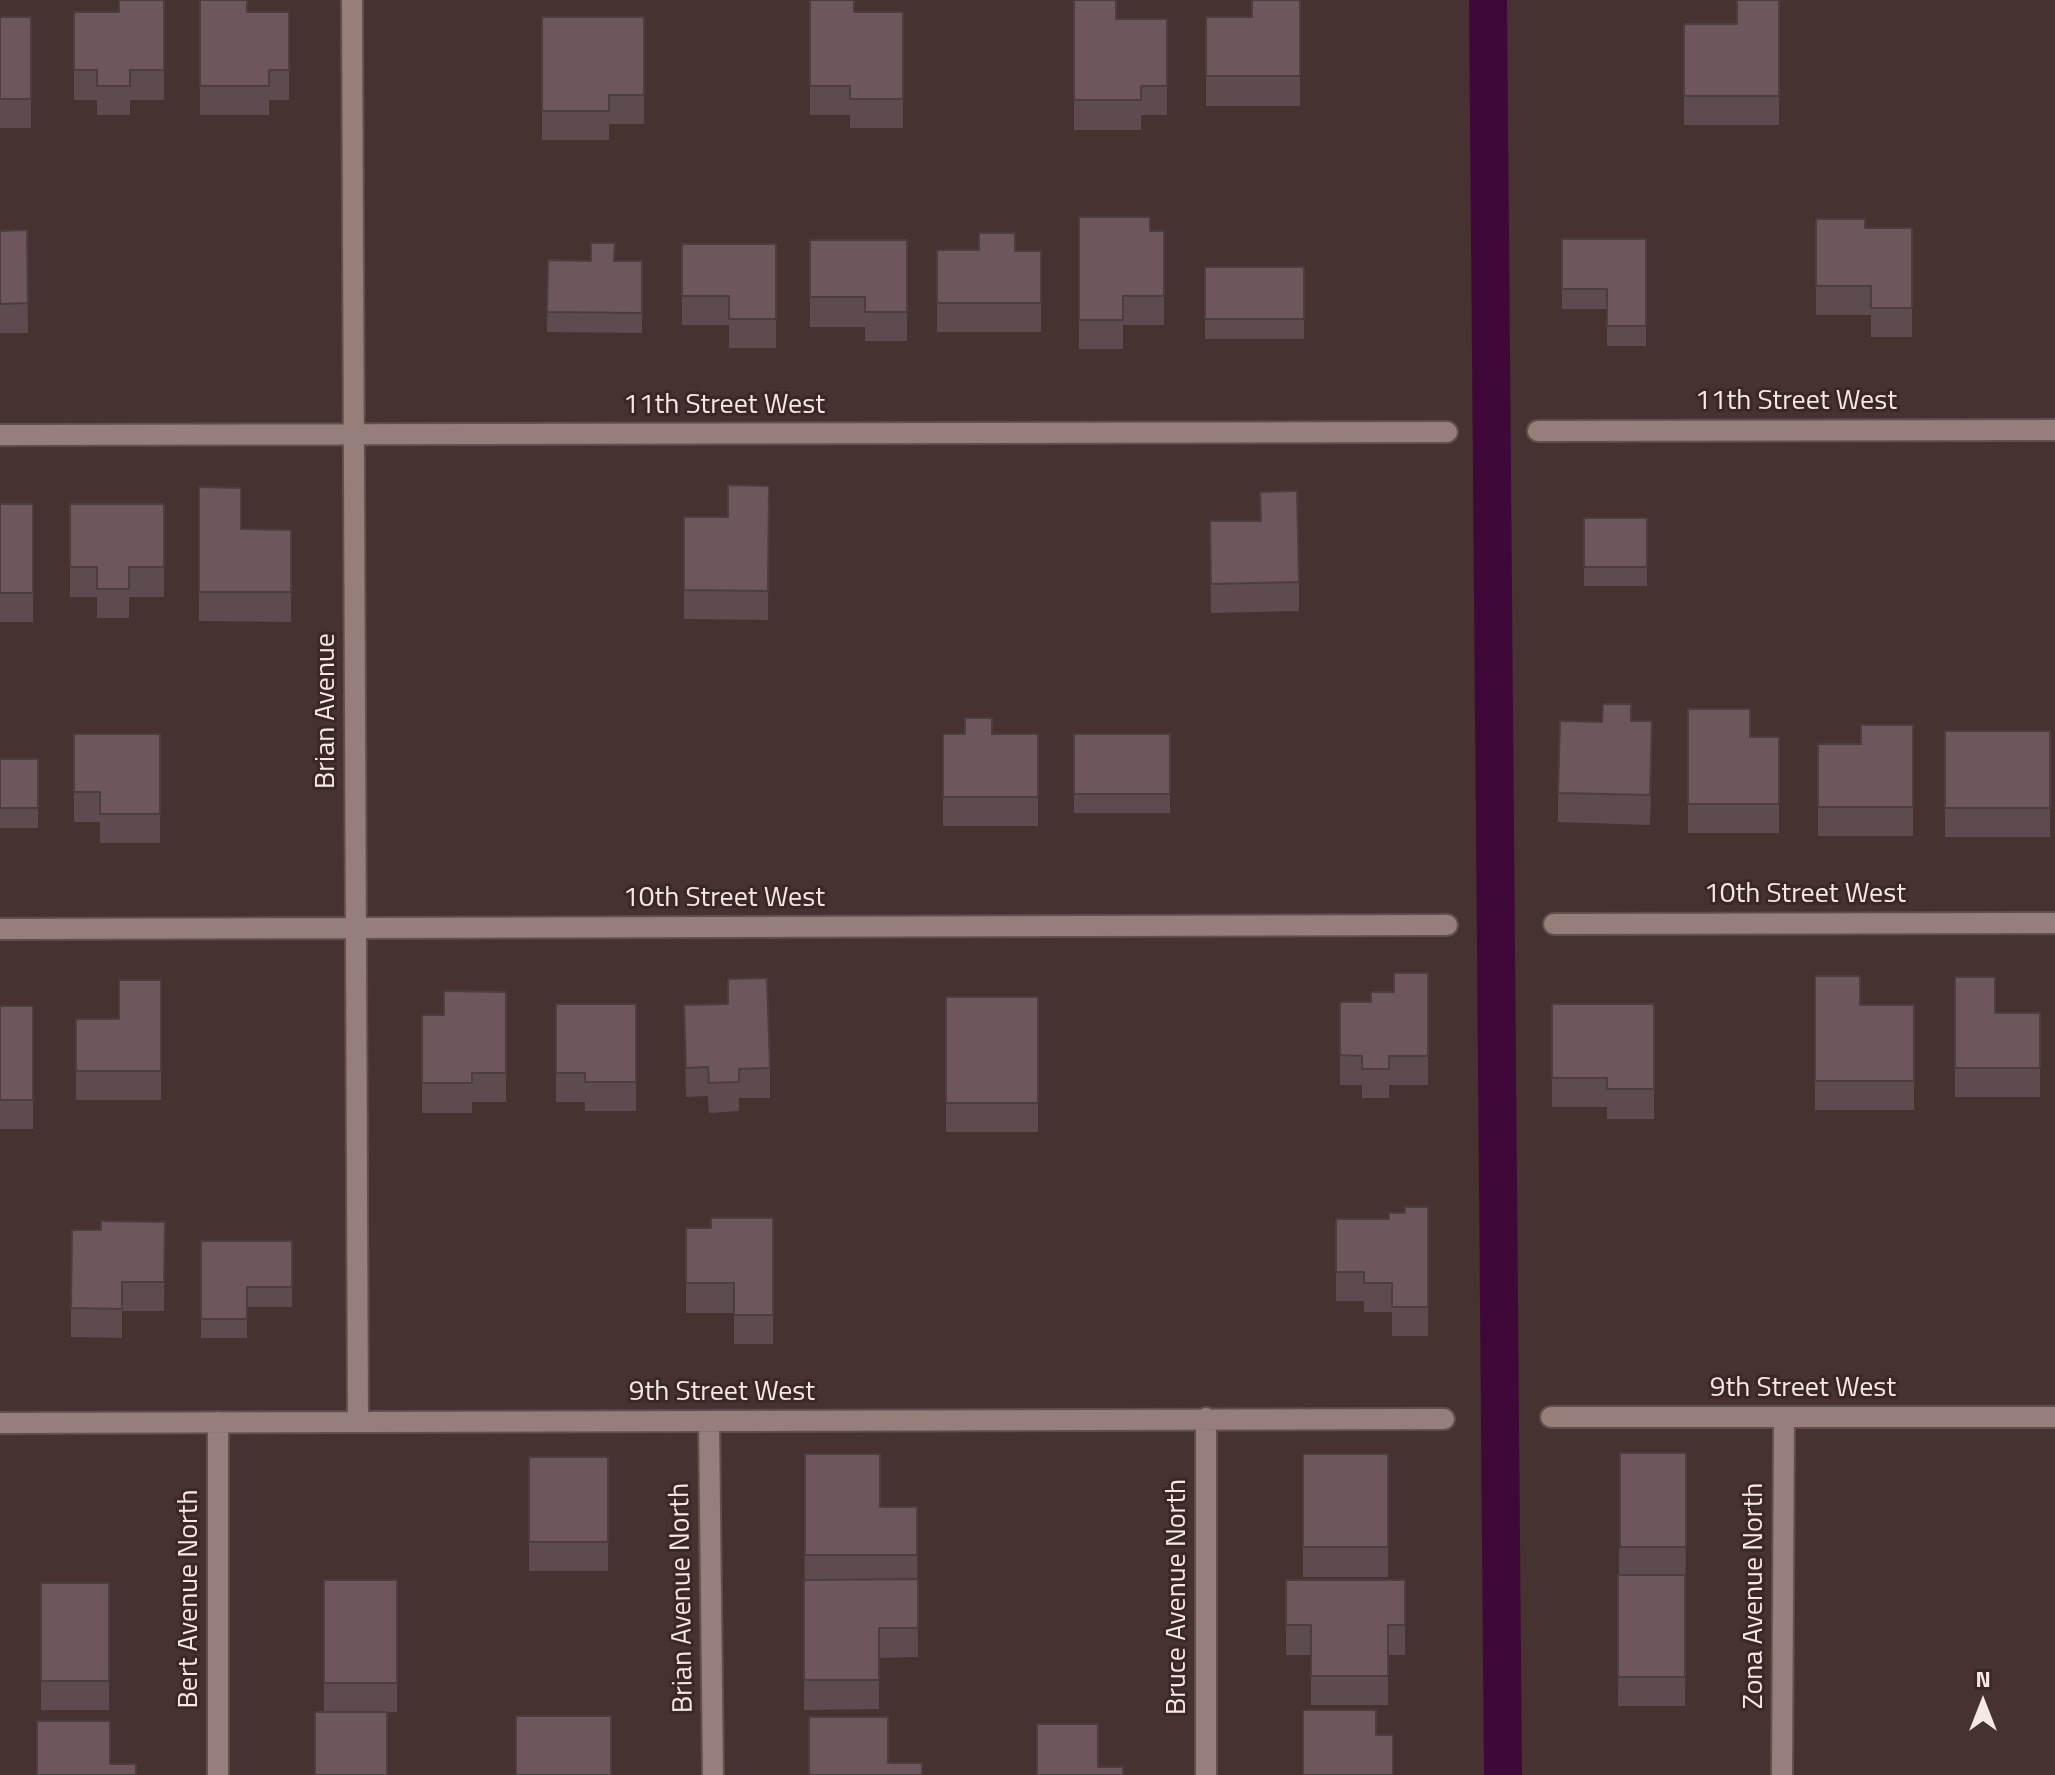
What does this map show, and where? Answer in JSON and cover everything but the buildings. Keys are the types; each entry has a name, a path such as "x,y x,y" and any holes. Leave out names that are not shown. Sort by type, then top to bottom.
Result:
{"street":[{"name":"Brian Avenue","path":"352,0 358,1421"},
{"name":"11th Street West","path":"1538,431 2055,430"},
{"name":"11th Street West","path":"0,435 1447,432"},
{"name":"10th Street West","path":"1554,924 2055,923"},
{"name":"10th Street West","path":"0,929 1447,925"},
{"name":"9th Street West","path":"1551,1417 2055,1417"},
{"name":"Zona Avenue North","path":"1782,1775 1784,1417"},
{"name":"Bruce Avenue North","path":"1206,1418 1206,1775"},
{"name":"9th Street West","path":"0,1423 1444,1419"},
{"name":"Brian Avenue North","path":"709,1421 713,1775"},
{"name":"Bert Avenue North","path":"218,1422 218,1775"}],"waterway":[{"path":"1488,0 1503,1775"}]}
